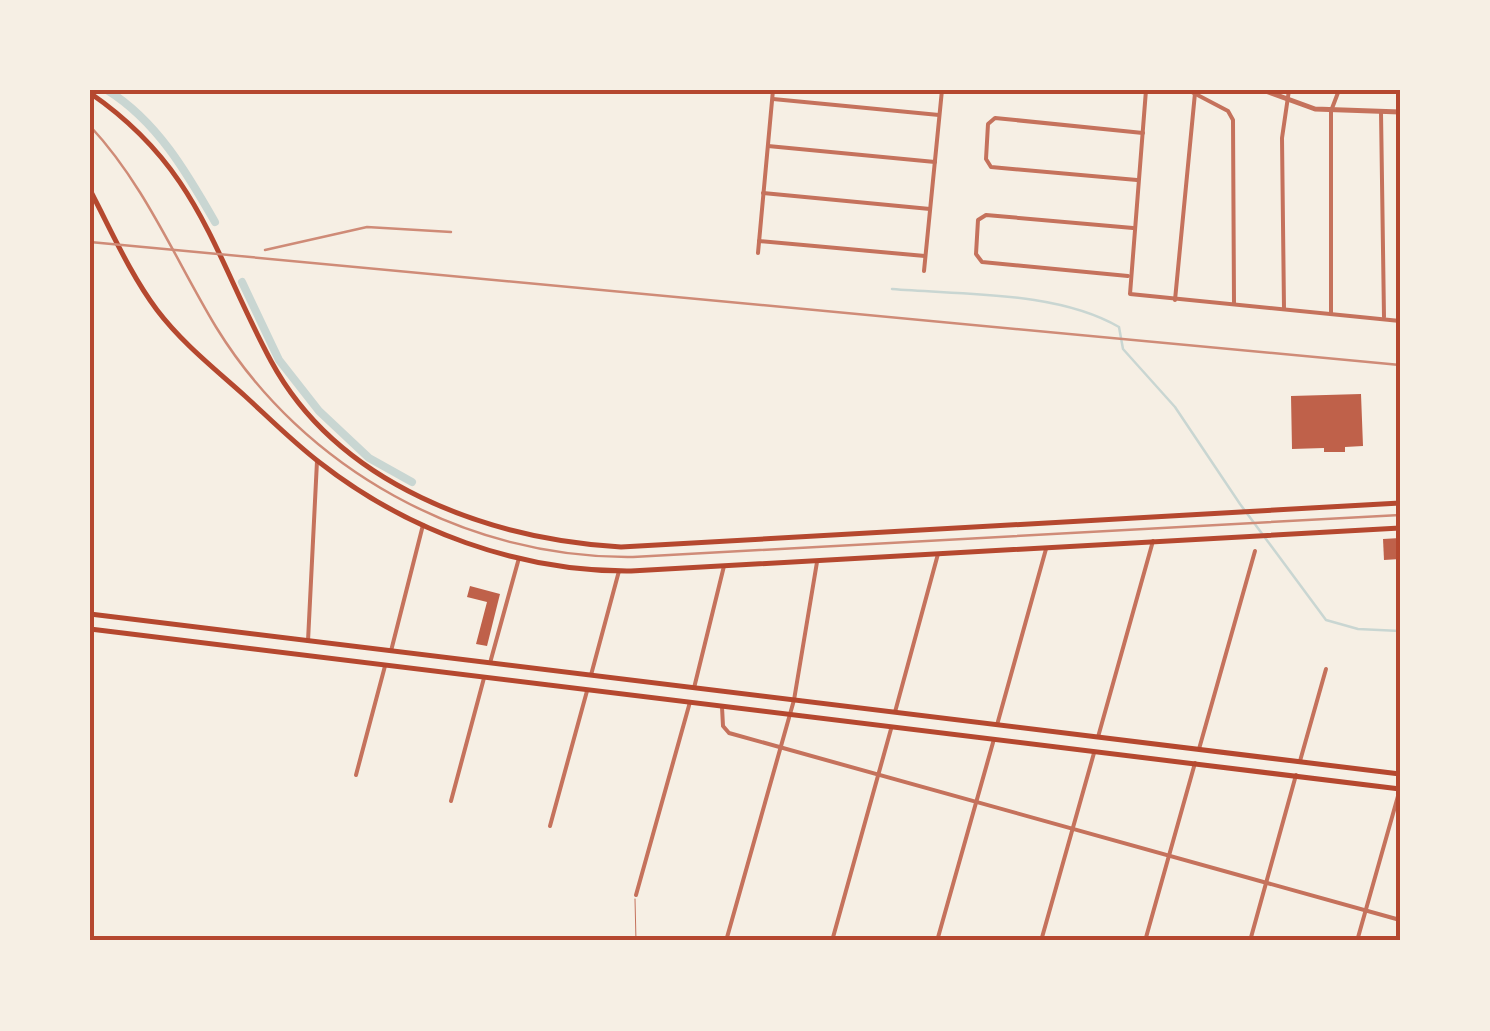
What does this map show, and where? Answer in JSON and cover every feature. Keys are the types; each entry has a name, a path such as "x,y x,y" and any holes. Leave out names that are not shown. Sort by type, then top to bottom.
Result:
{"main road":[{"path":"90,93 136,129 170,166 195,202 274,366 291,393 326,432 375,472 414,494 472,518 525,534 594,545 644,546 1400,501"},
{"path":"90,190 148,298 170,327 317,461 371,498 424,525 519,558 619,571 1400,530"},
{"path":"90,614 1400,774"},
{"path":"90,629 1400,789"},
{"path":"231,646 232,632"}],"street":[{"path":"758,253 774,90"},
{"path":"924,271 942,90"},
{"path":"1146,90 1130,294 1400,320"},
{"path":"1188,90 1232,114 1234,304"},
{"path":"1263,90 1332,111 1400,112"},
{"path":"1284,309 1282,151 1289,90"},
{"path":"1331,313 1332,111 1340,90"},
{"path":"1176,300 1195,93"},
{"path":"772,99 940,115"},
{"path":"1381,112 1384,319"},
{"path":"1138,180 988,166 988,124 996,118 1142,133"},
{"path":"768,146 935,162"},
{"path":"764,193 930,209"},
{"path":"1129,276 982,262 976,257 978,220 984,214 1133,228"},
{"path":"759,241 925,256"},
{"path":"308,641 317,461"},
{"path":"391,651 424,525"},
{"path":"1098,737 1152,542"},
{"path":"997,725 1046,548"},
{"path":"1199,749 1254,551"},
{"path":"895,712 938,554"},
{"path":"490,663 519,558"},
{"path":"726,941 794,700 817,561"},
{"path":"694,688 724,566"},
{"path":"591,675 619,571"},
{"path":"356,774 385,666"},
{"path":"1300,762 1326,669"},
{"path":"451,801 484,678"},
{"path":"550,826 586,691"},
{"path":"636,895 690,702"},
{"path":"722,706 726,732 1400,920"},
{"path":"832,941 891,728"},
{"path":"937,941 994,738"},
{"path":"1041,941 1094,751"},
{"path":"1145,941 1195,763"},
{"path":"1250,941 1296,775"},
{"path":"1357,941 1400,789"}],"lane":[{"path":"636,895 636,941"}],"building":[{"path":"1361,394 1363,446 1345,447 1345,452 1292,449 1291,396"},
{"path":"1400,538 1400,559 1384,560 1383,539"},
{"path":"470,586 500,594 487,646 476,644 487,602 467,597"}],"waterway":[{"path":"107,90 156,132 215,222"},
{"path":"242,282 279,360 319,411 369,458 412,482"},
{"path":"892,289 1039,301 1094,315 1119,327 1123,349 1175,407 1240,504 1326,620 1358,629 1400,631"}],"railway":[{"path":"90,126 143,198 216,327 252,378 294,423 342,463 394,496 451,523 510,542 571,554 633,557 1400,515"},
{"path":"265,250 367,227 451,232"},
{"path":"90,242 1400,365"}]}
